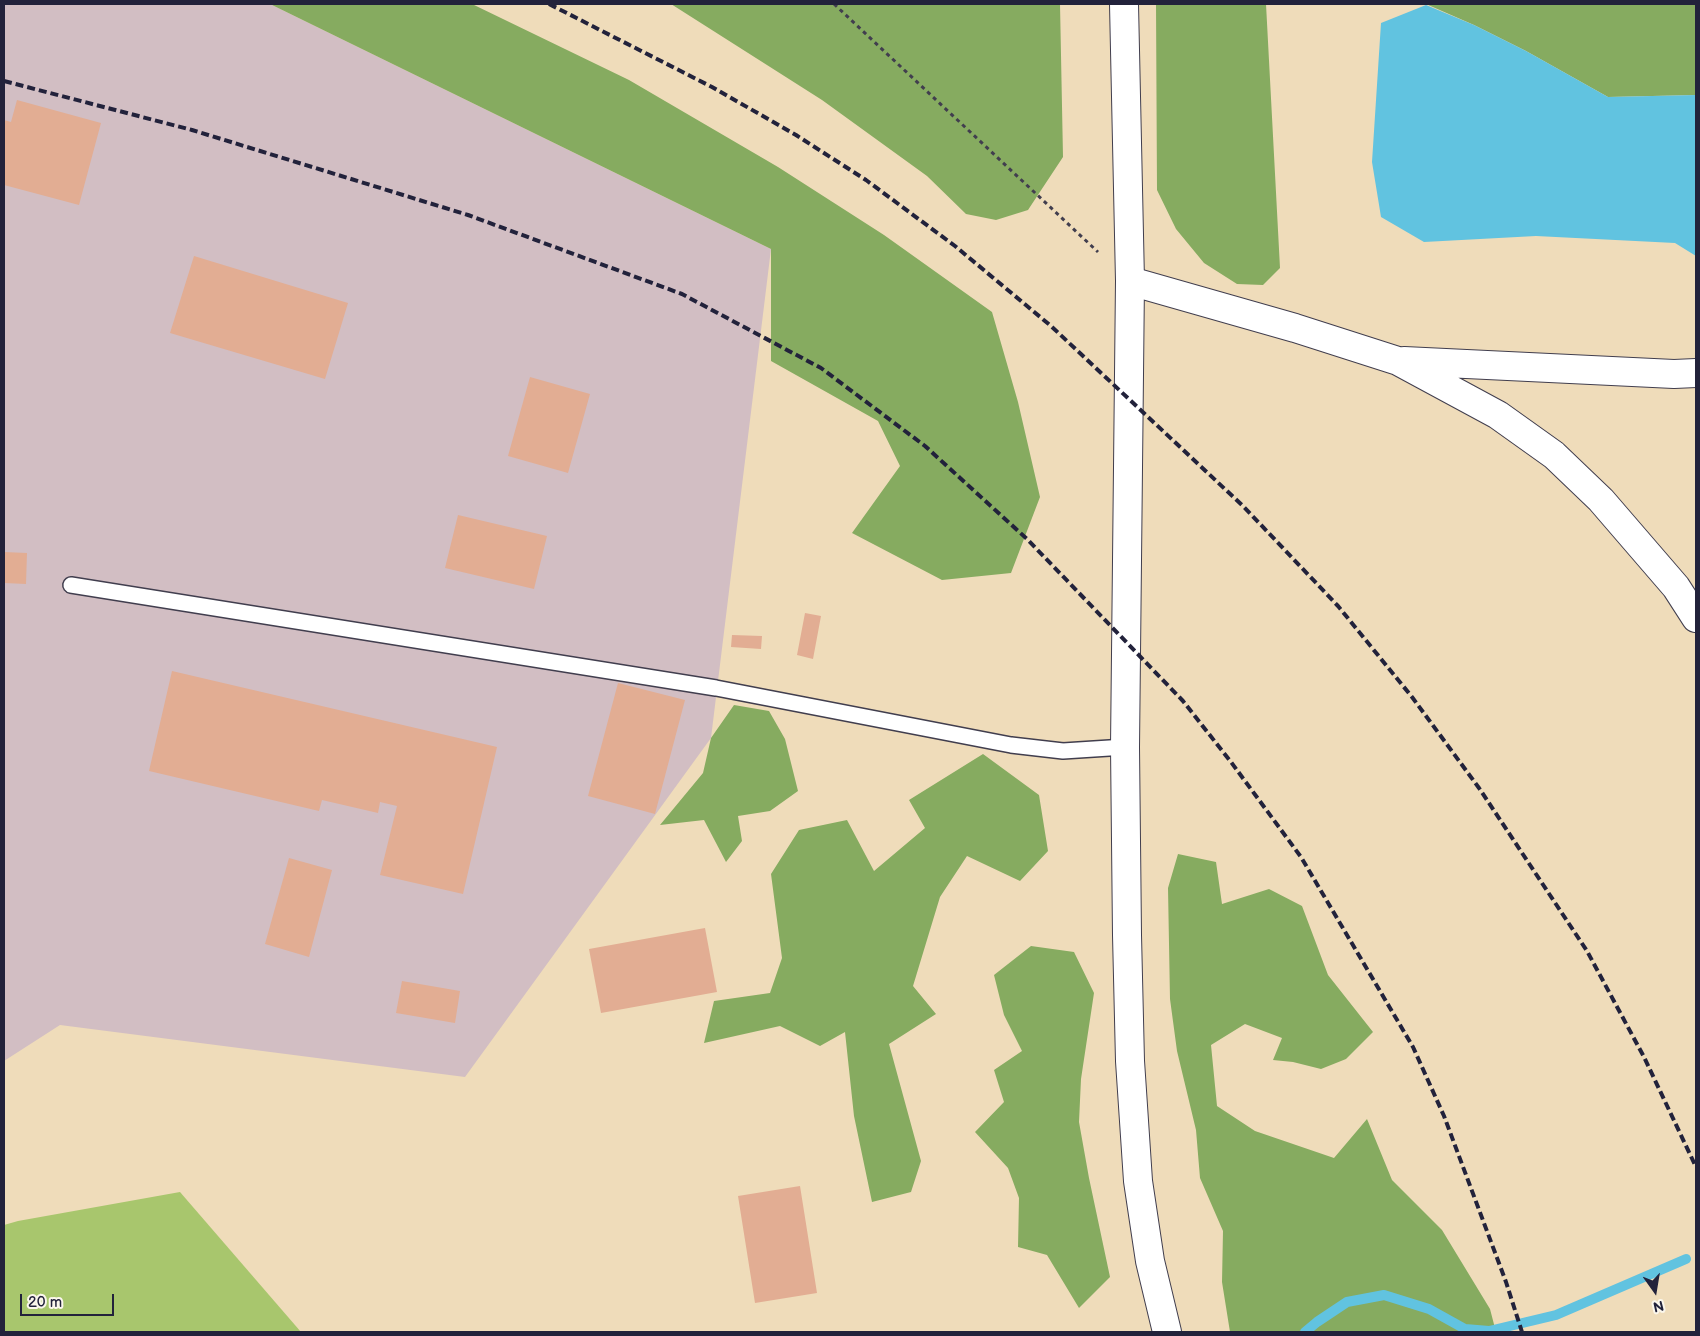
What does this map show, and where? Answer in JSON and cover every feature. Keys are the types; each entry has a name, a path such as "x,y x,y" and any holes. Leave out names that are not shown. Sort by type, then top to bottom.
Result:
{"main road":[{"path":"1124,4 1130,282 1125,746 1126,935 1130,1060 1137,1163 1150,1260 1167,1332"},
{"path":"1130,282 1295,328 1398,361 1498,415 1554,455 1601,500 1676,587 1696,618"},
{"path":"1398,361 1674,374 1696,373"}],"lane":[{"path":"71,585 716,688 1011,745 1063,751 1125,746"}],"path":[{"path":"834,4 1130,282"}],"shaded area":[{"path":"4,4 270,4 771,249 711,738 465,1077 60,1025 4,1061"}],"green space":[{"path":"270,4 472,4 629,80 778,167 884,235 992,312 1018,402 1040,497 1011,573 942,580 852,533 900,466 878,421 771,361 771,249"},
{"path":"671,4 1060,4 1063,157 1028,210 996,220 966,214 927,176 822,100"},
{"path":"1156,4 1266,4 1280,268 1263,285 1237,284 1204,263 1176,229 1157,190"},
{"path":"1426,4 1696,4 1696,95 1608,97 1526,51"},
{"path":"734,705 769,711 785,739 798,791 770,811 738,816 742,841 726,862 704,820 660,825 703,773 711,738"},
{"path":"983,754 1039,795 1048,851 1020,881 967,856 940,897 913,986 936,1014 889,1044 921,1161 911,1192 872,1202 854,1116 845,1032 820,1046 780,1026 704,1043 714,1001 770,993 782,958 771,874 799,830 847,820 874,871 925,828 909,800"},
{"path":"1178,854 1216,862 1222,904 1269,889 1302,906 1328,975 1373,1032 1346,1059 1321,1069 1293,1062 1273,1060 1282,1038 1245,1024 1211,1045 1217,1106 1255,1131 1334,1158 1367,1119 1392,1180 1442,1230 1490,1309 1496,1332 1230,1332 1222,1282 1223,1231 1200,1178 1196,1130 1177,1051 1170,999 1168,888"},
{"path":"1031,946 1074,952 1094,993 1081,1079 1079,1122 1110,1277 1079,1308 1047,1255 1018,1247 1019,1198 1008,1168 975,1132 1004,1102 994,1070 1022,1051 1004,1015 994,975"},
{"path":"180,1192 301,1332 4,1332 4,1225"}],"water":[{"path":"1426,5 1474,25 1526,51 1608,97 1696,95 1696,256 1675,243 1536,236 1424,242 1381,217 1372,162 1381,23"}],"building":[{"path":"17,100 101,123 79,205 4,185 4,120 11,122"},
{"path":"194,256 348,303 325,379 170,333"},
{"path":"530,377 590,394 568,473 508,456"},
{"path":"458,515 547,536 534,589 445,568"},
{"path":"4,552 27,553 26,584 4,583"},
{"path":"805,613 821,616 813,659 797,655"},
{"path":"732,635 762,636 761,649 731,647"},
{"path":"172,671 497,747 463,894 380,875 397,806 380,802 378,813 322,800 319,811 149,771"},
{"path":"618,683 685,700 655,814 588,796"},
{"path":"289,858 332,870 309,957 265,944"},
{"path":"705,928 717,992 601,1013 589,949"},
{"path":"402,981 460,991 455,1023 396,1013"},
{"path":"800,1186 817,1293 755,1303 738,1196"}],"waterway":[{"path":"1305,1332 1347,1302 1384,1295 1429,1309 1465,1329 1489,1331 1556,1315 1686,1259"}],"railway":[{"path":"549,4 712,87 796,135 866,180 955,246 1051,326 1243,506 1338,606 1412,697 1479,788 1587,951 1644,1057 1696,1167"},
{"path":"4,81 192,130 468,215 682,294 821,368 925,446 1027,539 1183,701 1301,857 1413,1047 1444,1116 1506,1282 1522,1332"}]}
